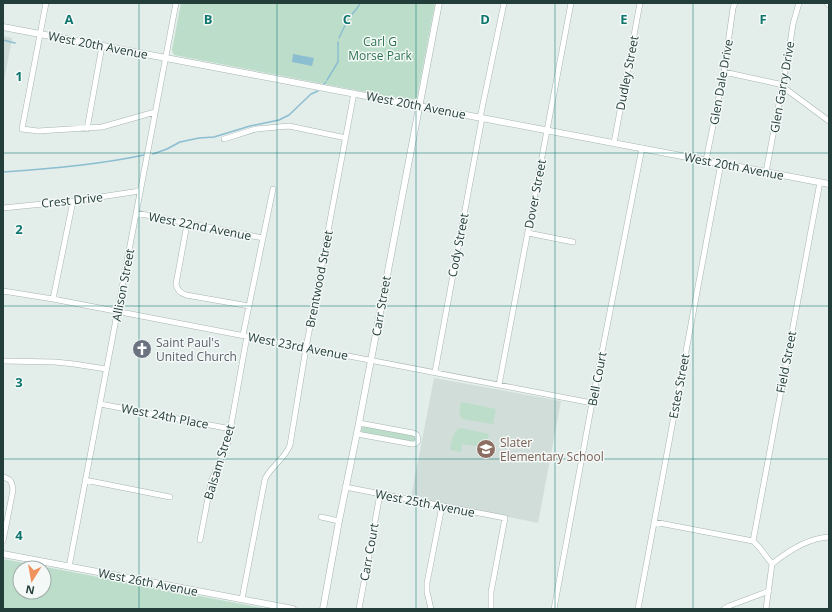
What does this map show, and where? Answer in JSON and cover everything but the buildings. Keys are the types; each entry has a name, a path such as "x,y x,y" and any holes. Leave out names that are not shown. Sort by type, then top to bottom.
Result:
{"street":[{"path":"46,3 22,129 38,132 87,129 102,127 155,112"},
{"name":"Allison Street","path":"69,566 176,3"},
{"name":"Carr Street","path":"323,609 345,487 357,434 439,3"},
{"name":"Cody Street","path":"435,372 481,118 504,3"},
{"name":"Dover Street","path":"498,385 571,3"},
{"name":"Dudley Street","path":"614,143 640,3"},
{"name":"Glen Dale Drive","path":"706,160 724,72 735,3"},
{"name":"Glen Garry Drive","path":"766,172 793,24 799,3"},
{"name":"West 20th Avenue","path":"3,27 829,184"},
{"path":"87,129 102,46"},
{"path":"724,72 769,81 782,86 829,121"},
{"name":"Brentwood Street","path":"242,599 265,479 271,469 286,455 290,445 306,348 354,93"},
{"path":"224,139 256,129 289,126 346,138"},
{"name":"Bell Court","path":"554,609 592,403 642,148"},
{"name":"Estes Street","path":"638,609 721,163"},
{"name":"Field Street","path":"752,541 820,182"},
{"name":"Balsam Street","path":"200,540 211,482 225,450 231,429 249,306 273,189"},
{"name":"Crest Drive","path":"3,208 73,201 140,191"},
{"path":"53,299 73,201"},
{"name":"West 22nd Avenue","path":"136,213 263,238"},
{"path":"188,224 176,288 182,294 249,306"},
{"path":"528,233 573,242"},
{"name":"West 23rd Avenue","path":"3,291 53,299 592,403"},
{"path":"4,361 55,362 106,369"},
{"name":"West 24th Place","path":"100,404 231,429"},
{"path":"357,434 412,444 415,444 418,441 417,435 413,433 359,423"},
{"path":"3,477 12,482 13,490 3,541"},
{"path":"85,480 170,497"},
{"name":"West 25th Avenue","path":"345,487 505,518 491,592 491,609"},
{"name":"Carr Court","path":"359,609 380,494"},
{"path":"431,609 427,592 427,583 442,506"},
{"path":"321,517 339,521"},
{"path":"654,522 752,541 760,547 772,564 766,609"},
{"path":"772,564 785,553 816,539 829,538"},
{"name":"West 26th Avenue","path":"3,554 293,609"},
{"path":"724,609 769,591"}],"shaded area":[{"path":"3,36 12,38 3,87"},
{"name":"Slater Elementary School","path":"434,378 561,401 538,523 411,497"}],"green space":[{"name":"Carl G Morse Park","path":"181,3 435,3 417,97 412,101 174,55 172,50"},
{"path":"461,402 496,409 493,424 463,419 459,413"},
{"path":"364,426 413,435 415,436 416,440 414,442 364,433 361,431"},
{"path":"460,428 489,434 487,448 462,444 461,452 450,450 454,434"},
{"path":"3,559 12,561 12,600 52,600 52,568 268,609 3,609"}],"water":[{"path":"293,54 314,58 312,66 292,62"}],"waterway":[{"path":"349,18 360,3"},
{"path":"339,38 347,21"},
{"path":"3,40 15,43"},
{"path":"327,80 338,62 338,42"},
{"path":"153,154 180,142 214,137 250,126 279,120 289,115 311,94 318,91"},
{"path":"3,172 74,166 144,155"}],"place":[{"name":"Saint Paul's United Church","path":"142,349"},
{"name":"Slater Elementary School","path":"486,449"}]}
